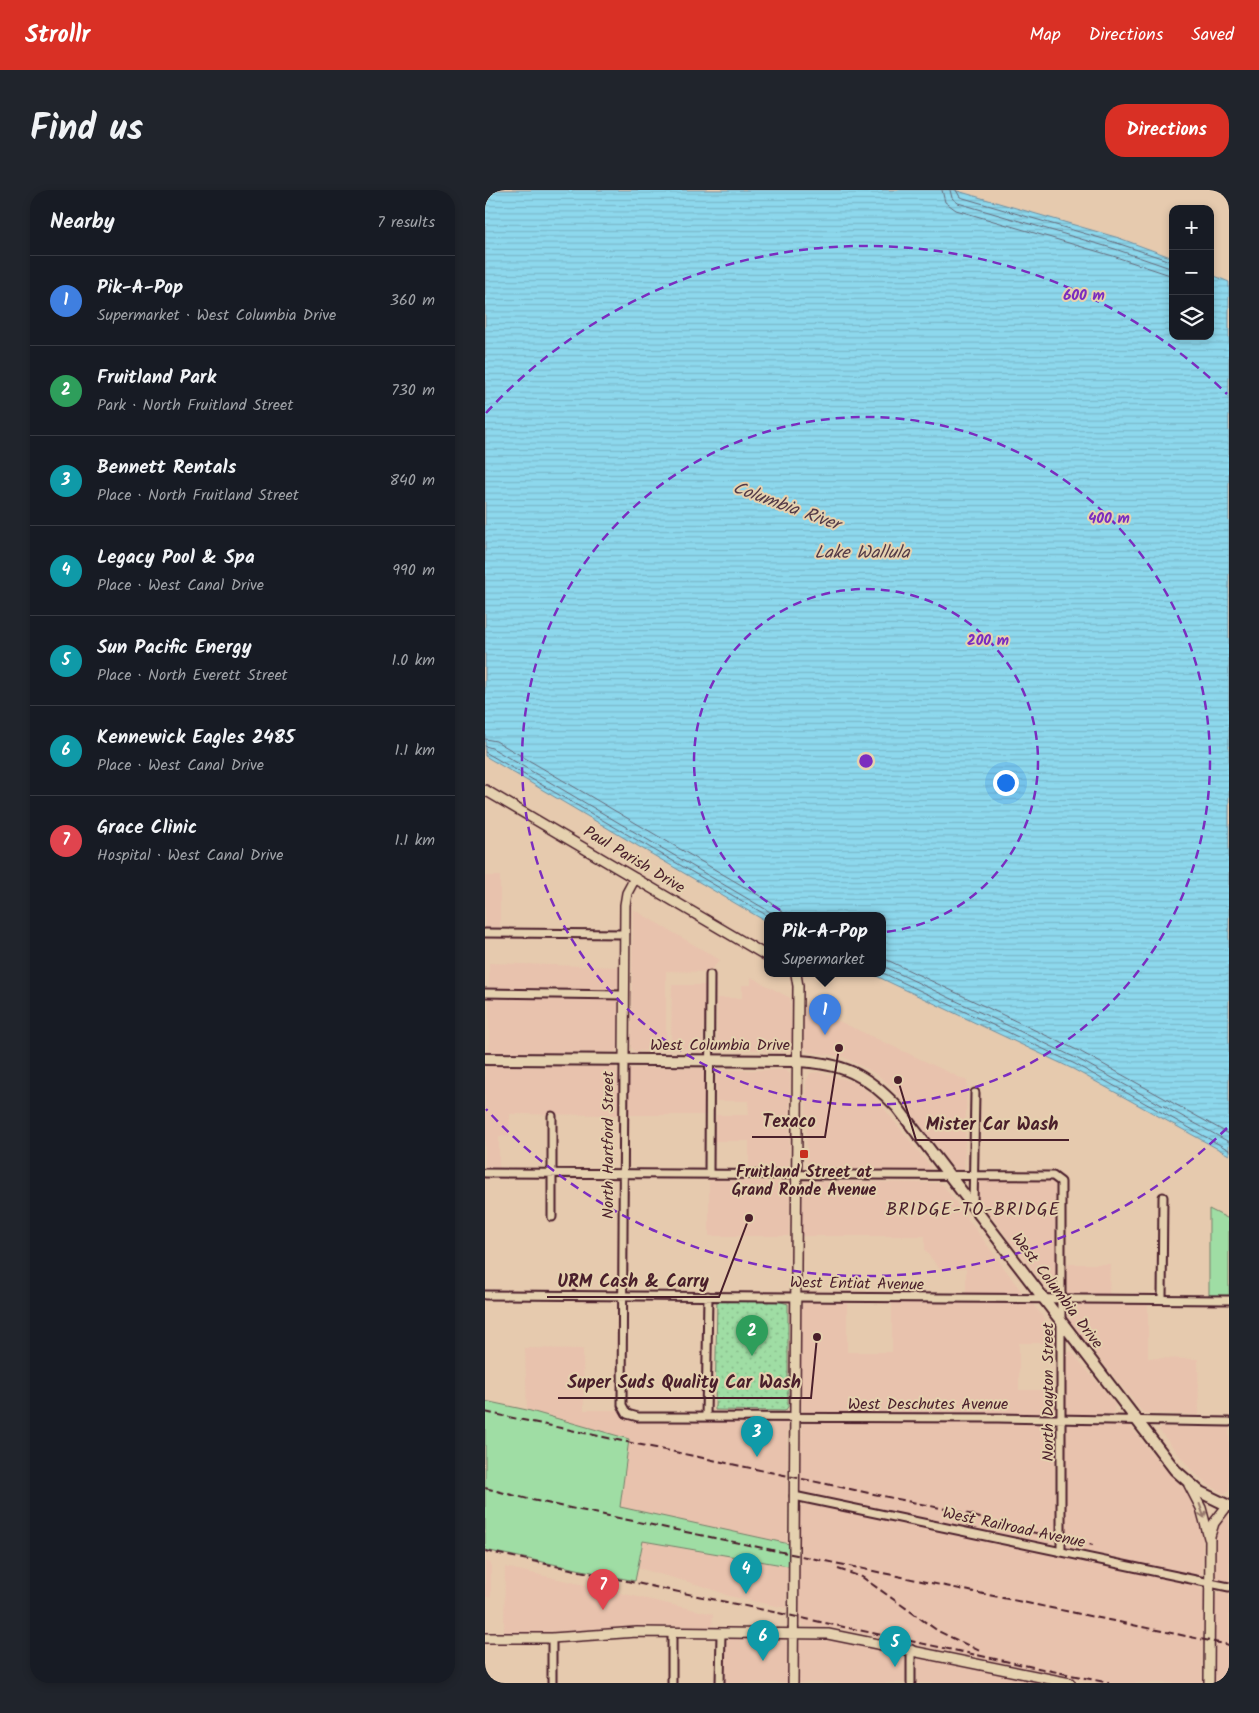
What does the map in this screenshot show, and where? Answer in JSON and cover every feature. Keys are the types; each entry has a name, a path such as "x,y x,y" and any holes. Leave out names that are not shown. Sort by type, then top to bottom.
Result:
{"main road":[{"name":"West Columbia Drive","path":"485,1058 797,1061 825,1063 842,1067 872,1084 897,1107 1137,1420 1187,1482 1209,1497 1228,1505"}],"street":[{"name":"Paul Parish Drive","path":"485,790 764,954"},
{"name":"North Hartford Street","path":"627,1414 622,1405 625,901 635,878"},
{"path":"485,933 625,934"},
{"path":"709,1174 710,975"},
{"path":"793,1683 796,977"},
{"path":"485,993 625,995"},
{"path":"973,1207 975,1093"},
{"path":"552,1116 553,1217"},
{"path":"485,1173 974,1176"},
{"name":"North Dayton Street","path":"974,1176 1053,1176 1061,1182 1061,1552"},
{"path":"1162,1299 1163,1197"},
{"name":"West Entiat Avenue","path":"485,1296 1229,1300"},
{"path":"706,1416 708,1296"},
{"name":"West Deschutes Avenue","path":"627,1414 646,1417 1061,1419 1229,1422"},
{"path":"1187,1482 1201,1508 1210,1543"},
{"name":"West Railroad Avenue","path":"794,1496 1229,1587"},
{"path":"1209,1683 1210,1543 1213,1526 1228,1505"},
{"path":"672,1632 672,1683"},
{"path":"485,1638 552,1638 672,1632 793,1633 842,1636 1070,1683"},
{"path":"721,1633 721,1683"},
{"path":"552,1638 552,1683"},
{"path":"911,1649 911,1683"}],"shaded area":[{"path":"485,876 500,876 500,928 485,928"},
{"path":"633,909 720,960 712,969 705,972 666,971 666,1050 634,1051 631,1047"},
{"path":"489,963 619,967 619,1047 615,1052 492,1052 489,1047"},
{"path":"751,977 790,998 792,1047 786,1051 717,1049 717,998 742,998 742,985 751,985"},
{"path":"672,985 705,985 703,1049 671,1048"},
{"path":"802,1004 967,1081 964,1171 954,1169 890,1085 876,1074 844,1057 809,1052 804,1048"},
{"path":"485,1067 617,1067 619,1115 510,1114 509,1136 499,1136 499,1169 485,1169"},
{"path":"629,1068 704,1068 705,1115 629,1115"},
{"path":"716,1070 785,1070 790,1074 789,1169 749,1169 749,1141 715,1141 716,1115 749,1115 748,1101 716,1101"},
{"path":"819,1072 855,1082 874,1096 931,1167 930,1171 809,1170 807,1165 806,1082 810,1073"},
{"path":"977,1177 1060,1177 1059,1279 1054,1291 1046,1288 979,1200"},
{"path":"709,1180 785,1181 790,1186 789,1236 709,1236"},
{"path":"803,1181 939,1183 943,1185 1024,1295 966,1296 966,1269 939,1268 925,1250 925,1236 801,1236"},
{"path":"1067,1264 1110,1264 1109,1295 1067,1295"},
{"path":"804,1301 847,1301 847,1352 892,1352 892,1301 1032,1303 1057,1335 1057,1343 1019,1343 1019,1390 1057,1390 1056,1414 804,1412 800,1407 801,1303"},
{"path":"1072,1304 1148,1304 1148,1358 1198,1359 1199,1415 1143,1413 1065,1315"},
{"path":"525,1348 583,1349 584,1410 620,1410 633,1420 787,1423 787,1544 620,1507 629,1439 527,1410"},
{"path":"1071,1351 1115,1404 1113,1414 1065,1414 1065,1360 1066,1354"},
{"path":"1049,1422 1055,1426 1055,1540 1051,1547 805,1495 799,1489 802,1423"},
{"path":"1066,1422 1128,1423 1161,1465 1187,1492 1199,1512 1203,1533 1202,1575 1197,1577 1067,1549 1065,1543 1064,1424"},
{"path":"1161,1427 1229,1427 1229,1491 1225,1494 1209,1485 1192,1471 1159,1430"},
{"path":"806,1503 1198,1586 1204,1593 1202,1683 1097,1683 835,1628 803,1627 799,1621 800,1508 802,1504"},
{"path":"1229,1515 1229,1583 1214,1578 1214,1540 1220,1522"},
{"path":"643,1541 787,1566 786,1608 729,1596 706,1587 638,1568"},
{"path":"485,1562 491,1563 491,1597 485,1597"},
{"path":"505,1567 713,1614 712,1627 635,1626 544,1632 504,1632"},
{"path":"1221,1591 1229,1593 1229,1683 1211,1683 1215,1596"},
{"path":"729,1639 784,1640 787,1643 787,1683 725,1683 726,1642"},
{"path":"804,1639 845,1642 902,1653 905,1656 905,1683 799,1683 799,1644"},
{"path":"921,1657 1043,1683 917,1683 917,1661"}],"green space":[{"path":"1209,1209 1229,1219 1229,1297 1209,1297"},
{"path":"717,1301 778,1301 788,1304 788,1407 785,1411 715,1410"},
{"path":"485,1401 527,1410 629,1439 620,1507 794,1545 794,1567 643,1541 635,1581 485,1550"}],"water":[{"name":"Lake Wallula","path":"485,190 954,190 1119,238 1169,257 1169,340 1214,340 1214,276 1229,282 1229,1155 1073,1069 878,977 886,977 886,912 764,912 764,920 485,756"}],"railway":[{"path":"485,1412 978,1516"},
{"path":"485,1488 532,1500 1229,1645"},
{"path":"973,1516 1026,1531 1093,1545"},
{"path":"485,1551 1109,1683"},
{"path":"838,1569 862,1577 938,1631 980,1651"}],"place":[{"name":"Pik-A-Pop","path":"825,1035"},
{"name":"Texaco","path":"839,1048"},
{"name":"Mister Car Wash","path":"898,1080"},
{"name":"Fruitland Street at Grand Ronde Avenue","path":"804,1154"},
{"name":"URM Cash & Carry","path":"749,1218"},
{"name":"Super Suds Quality Car Wash","path":"817,1337"},
{"name":"Fruitland Park","path":"752,1356"},
{"name":"Bennett Rentals","path":"757,1457"},
{"name":"Legacy Pool & Spa","path":"746,1594"},
{"name":"Grace Clinic","path":"603,1610"},
{"name":"Kennewick Eagles 2485","path":"763,1661"},
{"name":"Sun Pacific Energy","path":"895,1667"}],"district":[{"name":"BRIDGE-TO-BRIDGE","path":"973,1210"}],"water label":[{"name":"Columbia River","path":"786,507"}]}
